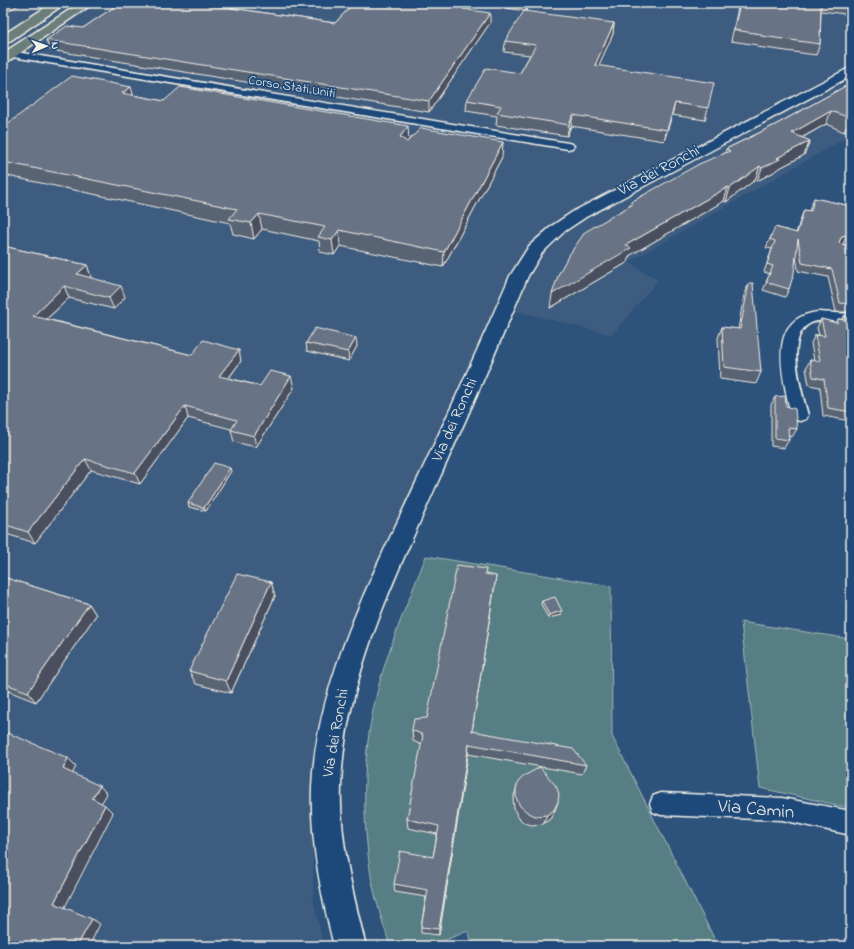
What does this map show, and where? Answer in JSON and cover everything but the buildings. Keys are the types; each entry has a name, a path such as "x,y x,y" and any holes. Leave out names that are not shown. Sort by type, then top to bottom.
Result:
{"main road":[{"path":"3,40 60,3"},
{"name":"Corso Stati Uniti","path":"7,57 88,3"}],"street":[{"name":"Corso Stati Uniti","path":"7,57 568,146"},
{"name":"Via dei Ronchi","path":"350,946 334,881 330,855 326,798 328,763 338,702 353,657 393,558 519,276 535,250 559,228 580,214 851,71"},
{"path":"800,415 789,368 790,339 793,329 803,320 814,316 851,319"},
{"name":"Via Camin","path":"661,804 782,810 851,823"}],"shaded area":[{"path":"3,3 851,3 851,66 823,79 851,90 851,135 629,262 658,280 612,335 496,306 392,547 315,766 313,899 324,946 3,946"}],"green space":[{"path":"426,556 611,586 612,736 718,946 473,946 468,931 431,946 390,946 379,911 371,876 368,854 365,788 368,744 375,701 385,664"},
{"path":"741,622 851,639 851,808 760,788"}]}
